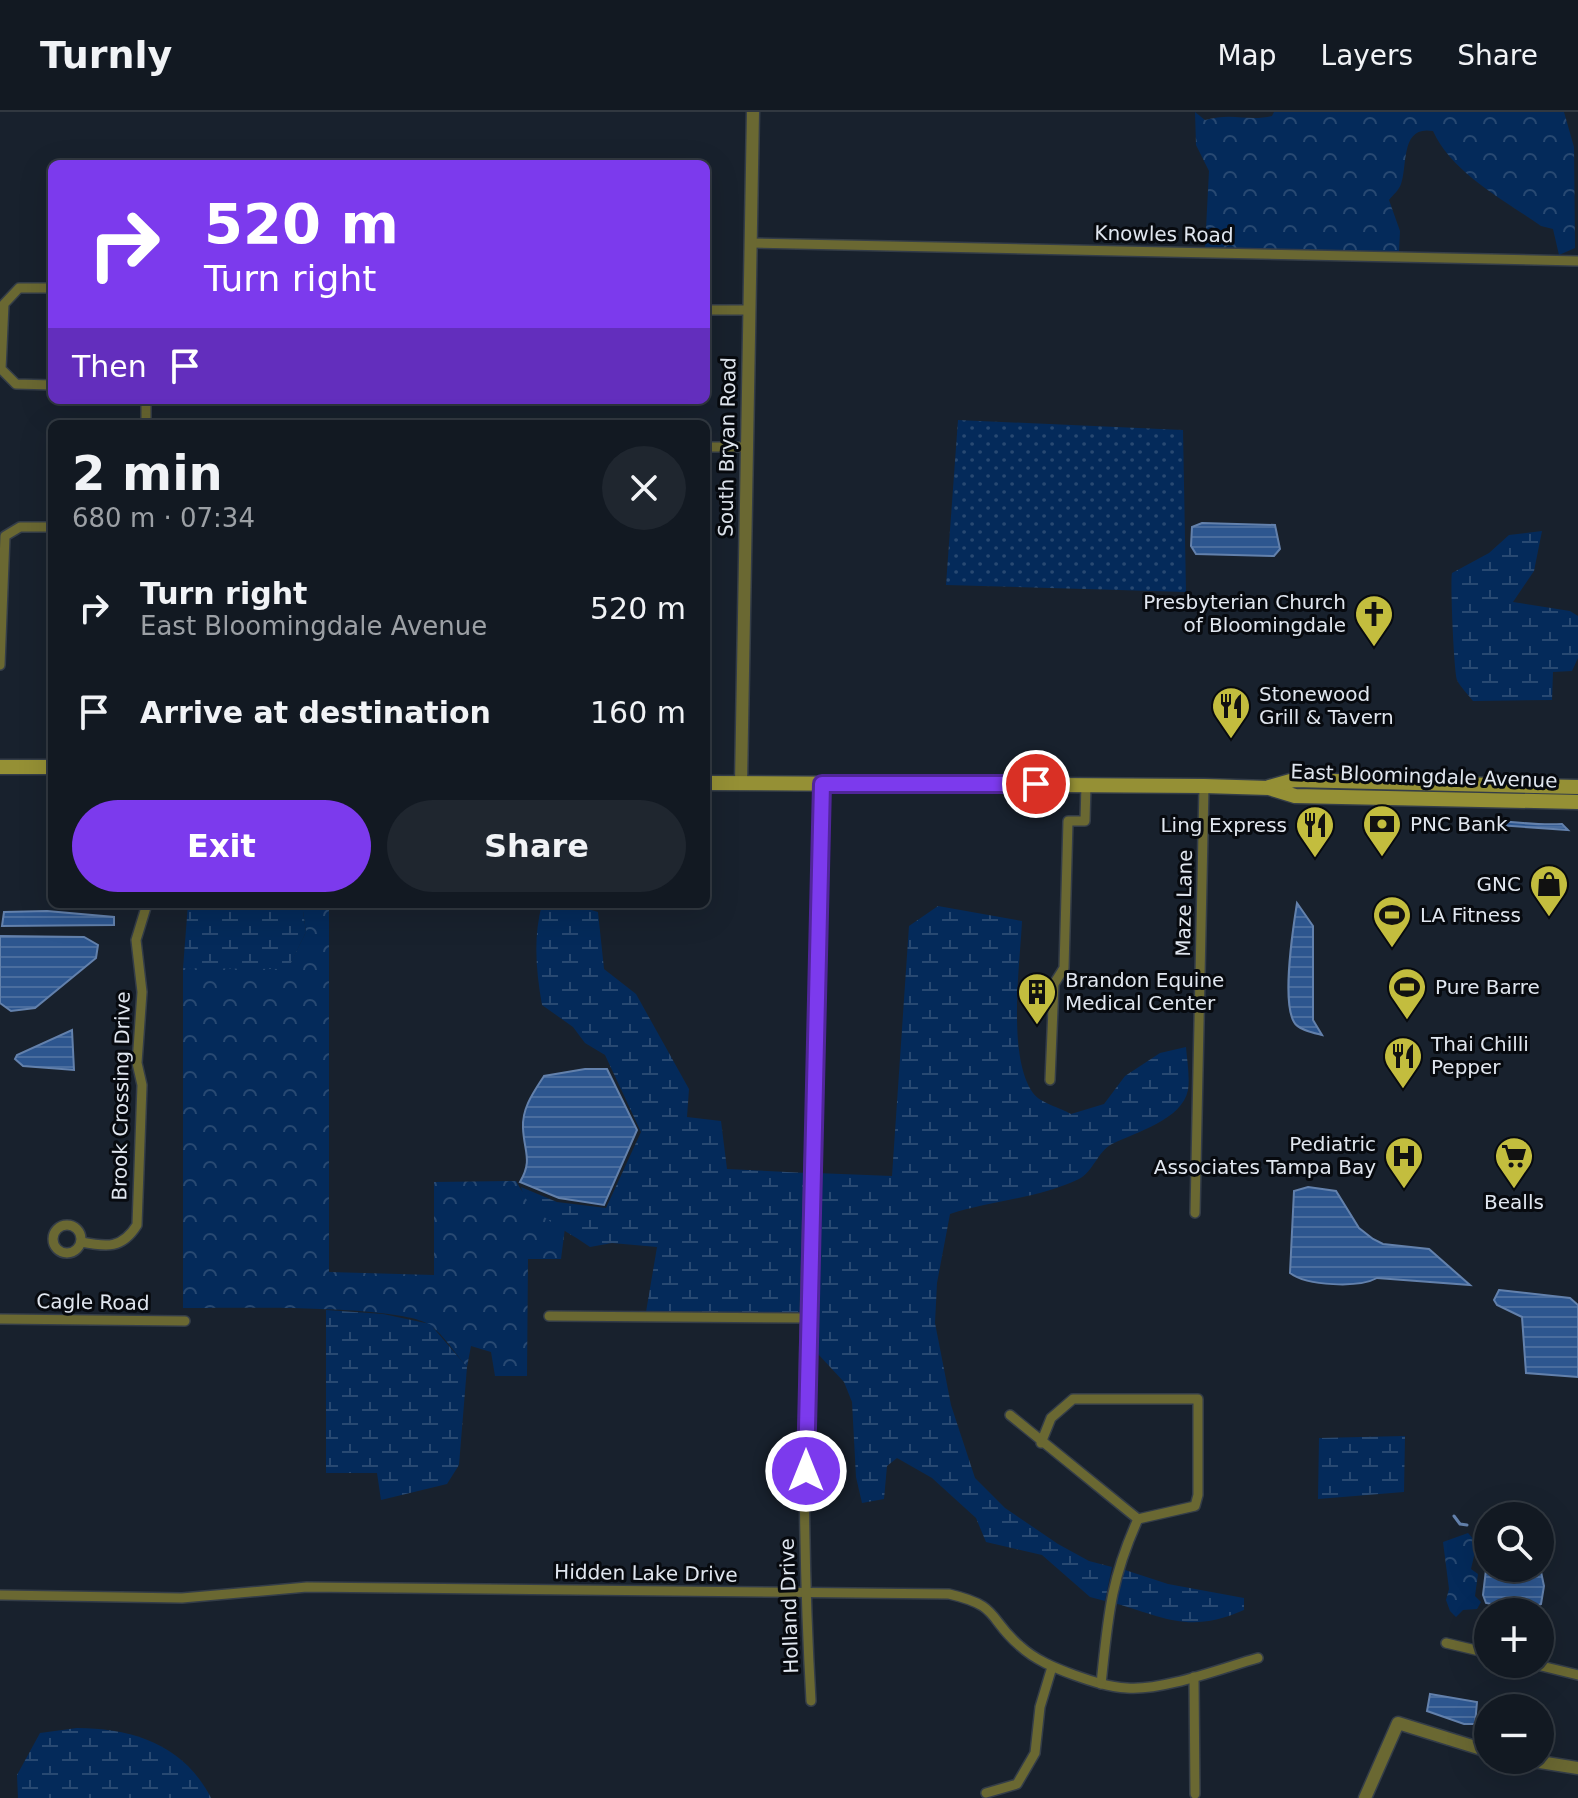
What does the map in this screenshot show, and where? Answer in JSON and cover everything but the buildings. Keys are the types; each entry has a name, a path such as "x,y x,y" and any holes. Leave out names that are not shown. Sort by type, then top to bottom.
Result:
{"main road":[{"path":"0,767 48,767"},
{"name":"East Bloomingdale Avenue","path":"1269,788 1294,780 1578,787"},
{"name":"East Bloomingdale Avenue","path":"710,783 1204,786 1269,788 1295,796 1578,802"}],"street":[{"name":"South Bryan Road","path":"741,783 753,112"},
{"name":"Knowles Road","path":"750,243 1578,261"},
{"path":"48,288 19,288 4,304 1,369 16,384 48,385"},
{"path":"710,310 749,310"},
{"path":"710,447 747,447"},
{"path":"0,665 2,541 13,528 48,527"},
{"name":"Holland Drive","path":"811,1701 804,1592 807,1318 822,784"},
{"path":"1050,1080 1054,984 1064,968 1068,821 1085,821 1086,784"},
{"name":"Maze Lane","path":"1195,1213 1204,786"},
{"name":"Brook Crossing Drive","path":"81,1242 115,1247 129,1238 137,1225 142,1085 137,1063 142,992 136,940 146,908"},
{"path":"549,1316 807,1318"},
{"name":"Cagle Road","path":"0,1319 185,1321"},
{"path":"1041,1443 1051,1418 1073,1399 1198,1399 1198,1495 1195,1506 1138,1519"},
{"path":"1010,1415 1138,1519"},
{"path":"1101,1684 1110,1592 1119,1560 1138,1519"},
{"name":"Hidden Lake Drive","path":"0,1595 182,1598 307,1587 949,1594 973,1600 994,1613 1019,1646 1052,1667 1101,1684 1130,1689 1194,1677 1258,1658"},
{"path":"1446,1643 1474,1650"},
{"path":"986,1793 1017,1784 1035,1753 1040,1707 1052,1667"},
{"path":"1554,1669 1578,1675"},
{"path":"1194,1677 1195,1794"},
{"path":"1365,1798 1398,1723 1474,1747"},
{"path":"1554,1764 1578,1768"}],"green space":[{"path":"1195,112 1205,120 1263,118 1272,116 1274,112 1564,112 1574,147 1575,248 1559,255 1553,229 1541,226 1480,184 1453,160 1433,131 1422,131 1410,140 1401,184 1389,200 1400,231 1399,252 1205,248 1209,171 1196,145"},
{"path":"958,420 1183,430 1186,592 946,585"},
{"path":"1542,531 1534,571 1513,602 1570,611 1578,616 1578,658 1572,671 1553,672 1552,700 1473,701 1456,674 1452,573 1489,553 1509,535"},
{"path":"938,906 1022,921 1017,1010 1020,1057 1025,1077 1040,1100 1071,1114 1104,1104 1125,1076 1160,1053 1186,1047 1188,1090 1184,1100 1168,1117 1107,1147 1079,1179 1047,1191 950,1214 937,1283 935,1323 951,1405 975,1478 1005,1508 1058,1544 1089,1561 1112,1567 1105,1601 1090,1597 1042,1555 986,1542 976,1518 932,1478 897,1458 887,1466 884,1499 862,1503 856,1477 852,1402 844,1382 818,1354 816,1329 812,1328 816,1173 892,1176 909,926"},
{"path":"188,908 303,908 306,932 288,969 183,968"},
{"path":"303,908 329,908 329,1272 434,1275 434,1182 516,1181 536,1208 565,1228 561,1259 528,1259 527,1376 495,1376 491,1352 471,1346 467,1367 435,1329 413,1318 351,1310 183,1308 183,968 288,968 306,932"},
{"path":"541,908 584,908 598,912 604,969 636,994 689,1089 687,1117 721,1121 727,1169 807,1173 803,1313 646,1312 657,1247 612,1243 590,1247 531,1205 521,1187 557,1202 606,1208 641,1132 605,1055 585,1043 573,1027 542,1005 536,954"},
{"path":"326,1310 383,1314 430,1324 467,1367 459,1465 447,1484 381,1500 377,1473 326,1473"},
{"path":"1405,1436 1404,1492 1318,1499 1319,1438"},
{"path":"1468,1533 1474,1540 1471,1569 1474,1571 1474,1582 1477,1582 1477,1598 1474,1598 1474,1609 1463,1610 1456,1617 1446,1600 1449,1589 1443,1542"},
{"path":"1122,1569 1168,1584 1244,1598 1244,1610 1208,1621 1193,1622 1164,1618 1114,1603"},
{"path":"77,1728 118,1731 155,1743 187,1765 211,1798 18,1798 17,1775 40,1733"}],"shaded area":[{"path":"1202,523 1275,525 1280,549 1274,556 1196,554 1191,546 1192,527"},
{"path":"1484,820 1562,824 1568,830 1469,823"},
{"path":"1297,903 1313,926 1313,1020 1322,1035 1299,1027 1291,1012 1290,964"},
{"path":"47,911 114,917 114,925 2,926 4,912"},
{"path":"0,936 84,937 98,945 96,958 35,1008 11,1011 0,1003"},
{"path":"72,1030 74,1070 23,1066 15,1059 17,1055"},
{"path":"585,1069 607,1069 637,1130 604,1205 559,1198 520,1182 527,1162 523,1121 532,1095 544,1076"},
{"path":"1308,1187 1336,1191 1359,1228 1373,1239 1383,1244 1429,1249 1470,1285 1377,1278 1333,1284 1308,1281 1290,1273 1294,1191"},
{"path":"1499,1290 1570,1298 1578,1305 1578,1377 1526,1373 1522,1317 1497,1305 1494,1300"},
{"path":"1485,1582 1543,1582 1544,1586 1542,1598 1484,1598"},
{"path":"1430,1694 1474,1701 1474,1724 1464,1724 1427,1711"}],"waterway":[{"path":"1454,1516 1460,1524 1467,1525"}],"place":[{"name":"Presbyterian Church of Bloomingdale","path":"1374,648"},
{"name":"Stonewood Grill & Tavern","path":"1231,740"},
{"name":"PNC Bank","path":"1382,858"},
{"name":"Ling Express","path":"1315,859"},
{"name":"GNC","path":"1549,918"},
{"name":"LA Fitness","path":"1392,949"},
{"name":"Pure Barre","path":"1407,1021"},
{"name":"Brandon Equine Medical Center","path":"1037,1026"},
{"name":"Thai Chilli Pepper","path":"1403,1090"},
{"name":"Pediatric Associates Tampa Bay","path":"1404,1190"},
{"name":"Bealls","path":"1514,1190"}],"route":[{"path":"806,1471 807,1318 822,784 1036,784"}]}
